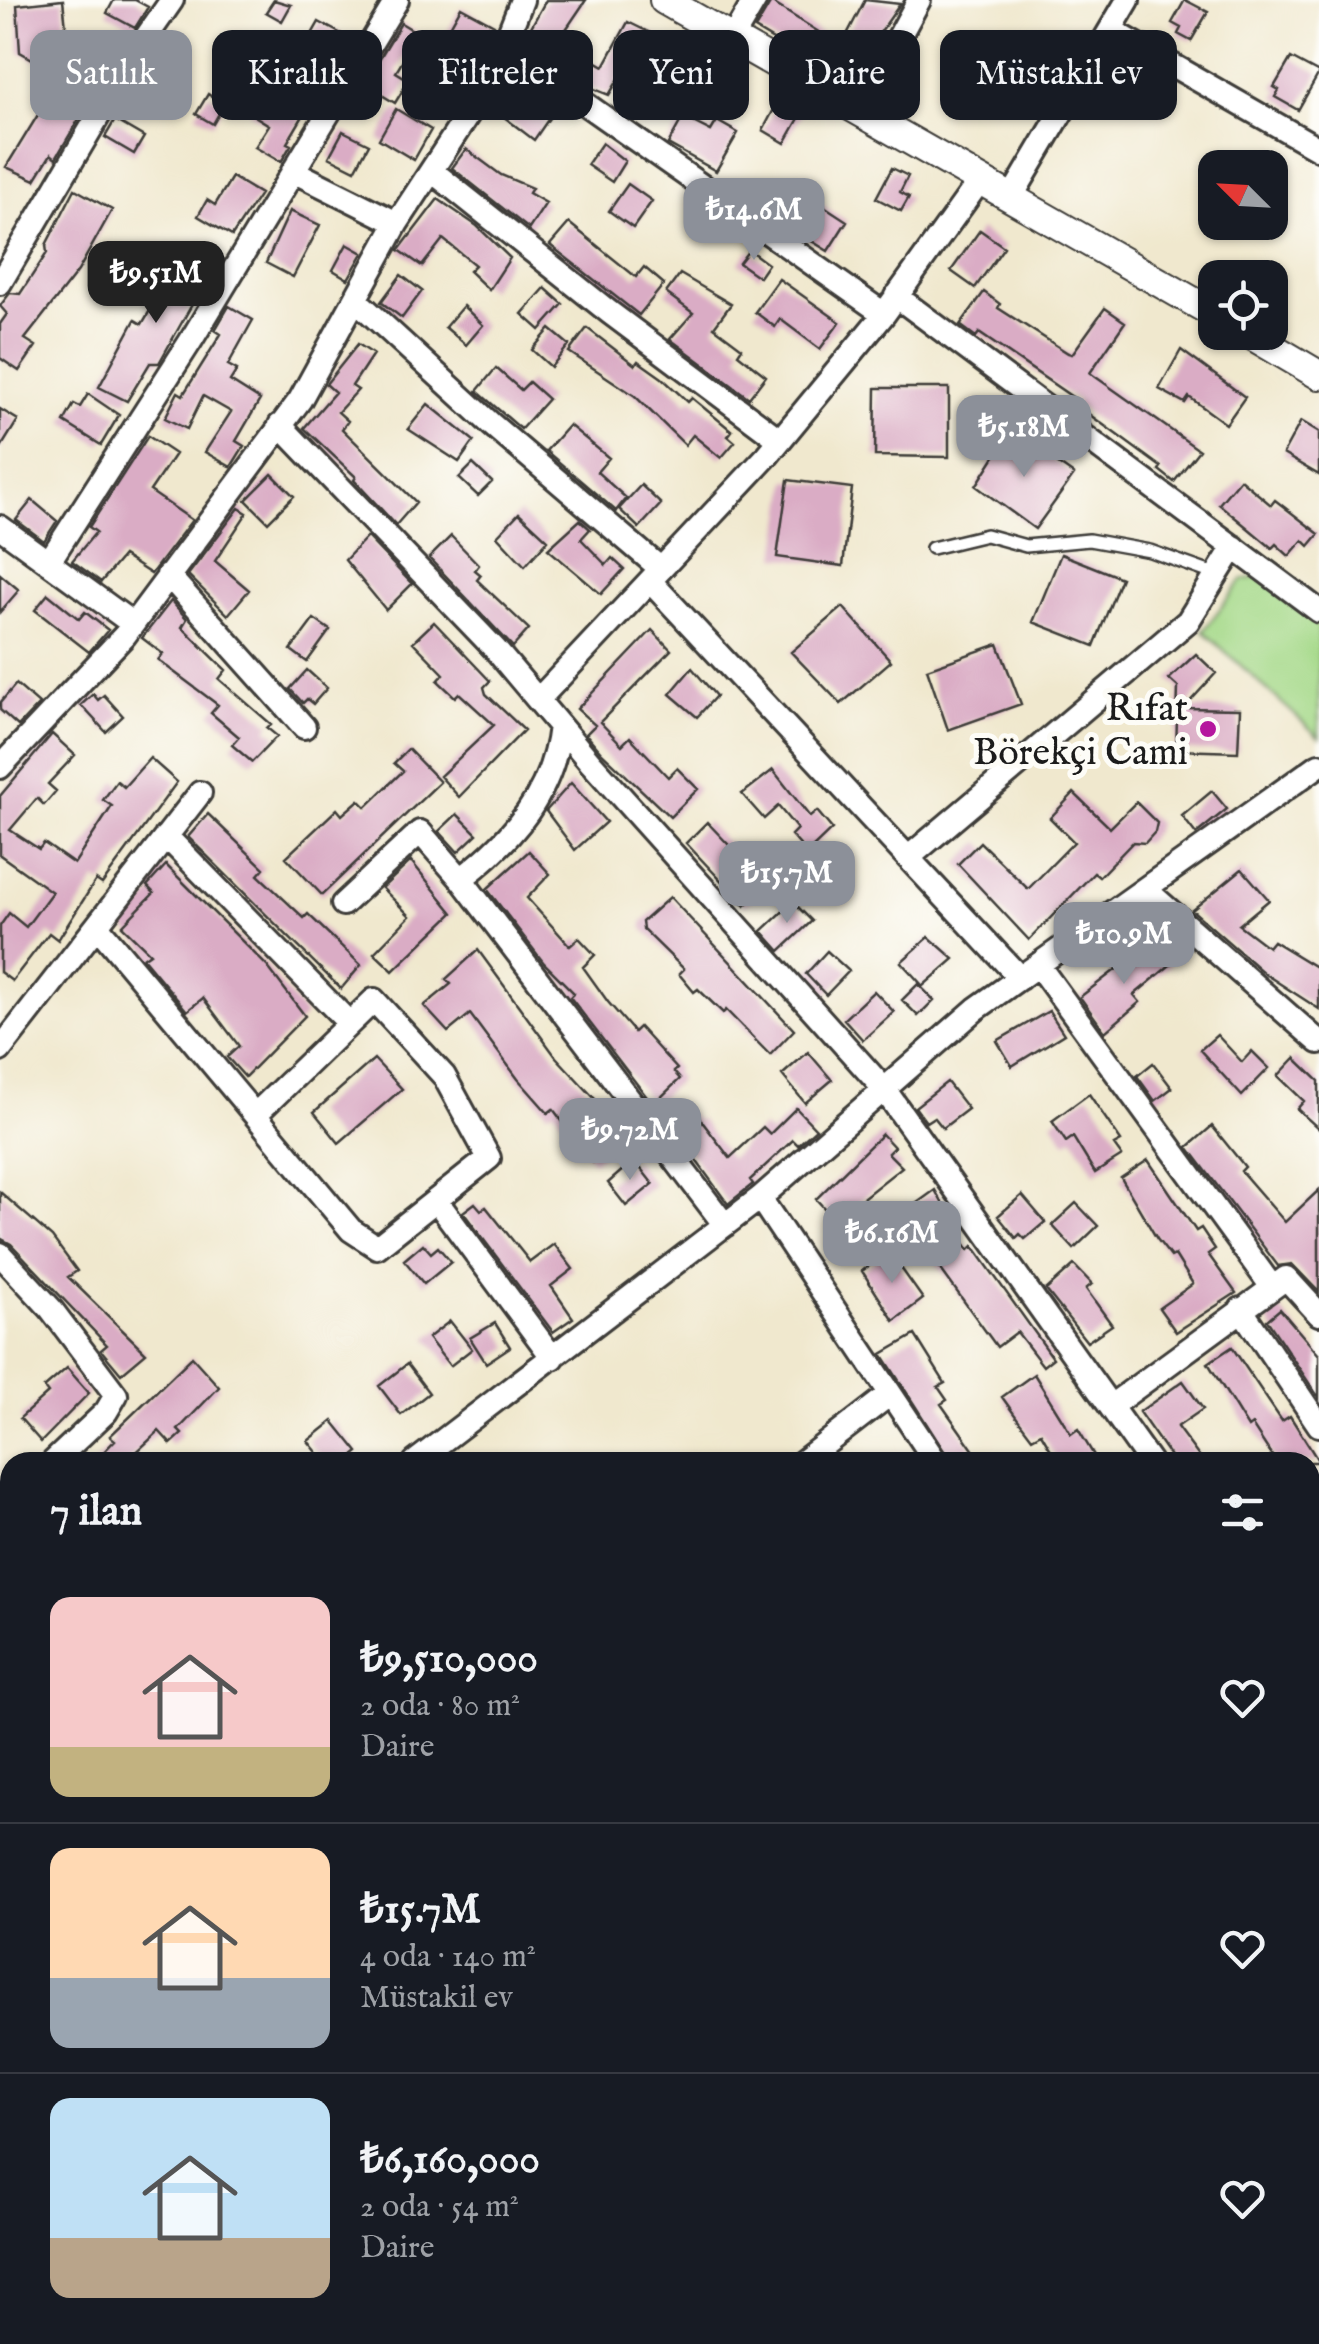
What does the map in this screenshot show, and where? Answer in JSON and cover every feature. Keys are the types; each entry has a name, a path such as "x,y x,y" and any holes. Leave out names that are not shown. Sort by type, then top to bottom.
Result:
{"street":[{"path":"0,283 136,52 172,0"},
{"path":"50,560 190,342 397,0"},
{"path":"511,30 522,0"},
{"path":"664,0 718,30"},
{"path":"737,30 755,0"},
{"path":"903,30 919,0"},
{"path":"1111,30 1128,0"},
{"path":"1177,68 1319,149"},
{"path":"593,106 890,305 1234,546 1319,611"},
{"path":"0,767 133,624 300,400 397,223 465,120"},
{"path":"876,120 1198,304"},
{"path":"1012,196 1057,120"},
{"path":"293,170 397,223"},
{"path":"432,170 608,312 780,440"},
{"path":"538,700 780,440 890,305 980,179"},
{"path":"356,300 656,575 908,858 1029,971 1272,1288"},
{"path":"1277,350 1319,374"},
{"path":"280,425 495,648 884,1089 1143,1452"},
{"path":"0,527 133,624"},
{"path":"908,858 1188,621 1234,546"},
{"path":"168,576 304,728"},
{"path":"461,879 525,820 557,756 560,726"},
{"path":"428,1452 760,1198 976,1009 1145,889 1313,779"},
{"path":"0,1050 200,793"},
{"path":"342,904 420,832 461,879 725,1225"},
{"path":"166,836 350,1023"},
{"path":"1145,889 1319,1042"},
{"path":"96,926 351,1230 377,1247 489,1158 444,1076 374,1000 255,1115"},
{"path":"760,1198 929,1452"},
{"path":"436,1200 553,1358"},
{"path":"0,1254 51,1309 116,1395 106,1412 64,1452"},
{"path":"1111,1406 1286,1278 1319,1314"},
{"path":"1241,1309 1319,1424"},
{"path":"815,1452 890,1394"}],"lane":[{"path":"932,548 986,534 1026,546 1089,540 1150,551 1217,574"}],"green space":[{"path":"1261,576 1319,620 1319,737 1203,631 1242,580"}],"building":[{"path":"63,0 66,30 30,30 30,58 20,52 17,5"},
{"path":"114,0 135,0 148,7 135,28 107,13"},
{"path":"274,0 291,5 282,21 266,12"},
{"path":"546,0 586,0 566,30 529,30"},
{"path":"865,0 900,4 882,30 849,30"},
{"path":"1185,0 1208,12 1191,41 1178,34 1181,28 1172,23"},
{"path":"771,2 816,30 769,30 769,37 755,29"},
{"path":"461,7 494,25 491,30 448,30"},
{"path":"319,22 334,30 314,30"},
{"path":"628,22 644,30 624,30"},
{"path":"401,23 412,30 402,30 402,62 396,72 402,76 402,92 395,103 382,95 382,54"},
{"path":"613,50 613,88 609,95 593,89 593,69 597,62 604,66"},
{"path":"1291,58 1319,73 1298,110 1275,97 1279,90 1274,87"},
{"path":"208,94 212,97 213,124 196,114"},
{"path":"396,109 402,113 402,120 414,120 431,130 414,160 379,139"},
{"path":"769,119 798,120 785,143 763,130"},
{"path":"35,120 78,120 56,158 51,154 35,180 6,167"},
{"path":"115,120 144,137 134,154 105,137"},
{"path":"261,120 301,120 281,162 255,147 269,125"},
{"path":"508,120 548,120 534,140"},
{"path":"681,120 711,131 717,121 738,133 716,171 668,144"},
{"path":"343,131 369,144 355,170 329,157"},
{"path":"602,143 625,161 612,182 587,165"},
{"path":"466,149 501,175 532,188 529,193 546,203 529,229 452,168"},
{"path":"892,168 908,176 900,192 909,197 901,211 876,198"},
{"path":"232,177 260,194 232,236 198,216 207,200 215,205"},
{"path":"628,184 652,201 633,228 609,211"},
{"path":"75,189 112,210 78,271 25,339 36,346 19,371 0,358 0,324 7,314 0,306 10,293 20,294 47,253 46,245"},
{"path":"438,199 477,226 510,258 489,290 469,271 475,265 443,239 422,266 399,250"},
{"path":"821,204 847,221 828,251 802,235"},
{"path":"290,211 320,225 293,277 266,263"},
{"path":"569,223 636,277 644,267 664,284 639,315 550,245"},
{"path":"980,230 1004,247 975,288 951,271"},
{"path":"347,244 363,253 348,279 333,270"},
{"path":"180,249 212,269 159,363 150,363 127,401 99,387 135,320 142,324 170,277 165,274"},
{"path":"749,250 768,264 759,277 739,263"},
{"path":"680,274 731,304 714,327 742,348 738,354 766,376 749,398 670,339 693,313 666,293"},
{"path":"401,275 422,291 402,318 381,302"},
{"path":"779,279 840,322 820,349 780,319 775,327 755,312"},
{"path":"545,288 563,304 540,330 522,314"},
{"path":"984,292 1000,304 998,308 1072,354 1105,308 1125,322 1090,373 1199,450 1174,482 1159,470 1161,467 1075,404 1078,401 979,333 976,337 960,325"},
{"path":"229,306 253,320 228,365 237,370 230,381 260,400 236,441 244,446 231,467 205,452 231,412 203,396 187,429 165,418 178,392 183,395 221,334 215,330"},
{"path":"463,306 483,325 466,345 445,327"},
{"path":"587,328 635,365 638,361 662,378 688,402 692,398 732,431 728,436 735,442 721,458 693,435 685,445 635,396 569,352"},
{"path":"550,329 569,345 551,367 532,350"},
{"path":"358,344 373,354 352,386 358,390 338,412 348,421 342,429 416,502 396,525 354,480 356,477 304,428 335,392 326,384"},
{"path":"1181,350 1245,397 1226,424 1189,397 1185,403 1159,389"},
{"path":"496,368 521,390 529,382 548,399 521,429 477,391"},
{"path":"876,388 949,388 949,457 875,456"},
{"path":"88,394 119,415 101,445 64,422 74,404 80,407"},
{"path":"428,404 474,441 459,462 408,429"},
{"path":"0,409 18,420 0,449"},
{"path":"1301,421 1319,432 1319,475 1283,454"},
{"path":"569,425 609,458 597,472 626,498 616,511 546,451"},
{"path":"1011,431 1074,475 1035,529 976,486"},
{"path":"148,436 175,454 150,491 192,520 151,574 123,556 101,582 72,561 96,532 89,527"},
{"path":"473,464 492,482 478,496 459,478"},
{"path":"272,474 294,496 268,522 246,500"},
{"path":"1240,479 1271,505 1275,500 1319,534 1309,546 1303,540 1289,556 1276,544 1272,548 1219,504"},
{"path":"788,480 852,488 843,566 777,557"},
{"path":"641,485 661,504 639,528 619,509"},
{"path":"32,500 57,521 44,541 16,520"},
{"path":"239,508 247,513 215,561 249,590 228,615 188,575"},
{"path":"519,513 548,540 525,566 497,536"},
{"path":"580,520 590,529 581,539 606,565 612,558 624,569 601,594 548,549"},
{"path":"451,536 479,565 475,570 481,575 477,580 529,629 513,647 429,558"},
{"path":"367,537 412,584 386,610 345,560"},
{"path":"1061,554 1121,578 1094,646 1033,622"},
{"path":"0,574 19,590 0,612"},
{"path":"48,594 79,619 85,612 108,630 89,652 35,610"},
{"path":"171,601 187,619 182,627 226,670 219,679 271,724 267,728 277,736 252,762 232,745 239,737 211,713 218,705 158,660 163,654 142,638"},
{"path":"843,607 891,661 841,704 791,652"},
{"path":"314,619 330,630 307,662 291,650"},
{"path":"434,622 490,681 484,687 486,694 524,730 459,797 440,776 494,725 459,693 455,697 438,681 444,674 413,642"},
{"path":"652,630 671,650 600,722 622,745 630,737 668,777 677,768 698,789 670,817 602,753 586,734 595,725 577,709"},
{"path":"998,644 1021,704 948,730 927,669"},
{"name":"Rıfat Börekçi Cami","path":"1196,654 1216,673 1184,708 1240,709 1238,752 1176,750 1178,687 1169,679"},
{"path":"692,668 716,696 697,717 670,694"},
{"path":"307,670 327,688 313,704 307,699 303,703 290,689"},
{"path":"16,684 39,704 18,726 0,710 0,703"},
{"path":"93,694 98,700 104,695 123,716 106,732 81,705"},
{"path":"52,734 75,755 48,784 56,791 44,805 37,798 10,830 39,849 44,843 74,864 112,806 103,800 117,781 124,787 150,758 177,782 102,884 96,880 58,940 49,933 12,981 0,972 0,926 9,913 26,927 52,892 0,855 0,796"},
{"path":"408,749 440,782 322,895 286,857 337,809 342,815 359,800 366,807 403,771 394,763"},
{"path":"773,770 810,817 817,811 832,829 807,853 791,835 797,829 778,806 764,819 742,794"},
{"path":"571,783 606,822 575,850 546,811"},
{"path":"1212,791 1227,809 1196,834 1182,816"},
{"path":"1074,793 1110,828 1136,802 1157,823 1155,832 1145,843 1133,842 1099,877 1094,873 1029,940 958,864 980,842 1028,889 1074,842 1050,818"},
{"path":"208,814 264,868 258,875 304,918 308,914 361,965 341,989 188,837"},
{"path":"457,814 477,834 458,852 439,831"},
{"path":"707,822 767,885 745,906 686,843"},
{"path":"529,851 550,874 527,898 570,946 579,938 595,955 583,967 608,1002 634,1032 639,1027 677,1069 674,1072 680,1079 653,1105 570,997 574,993 544,963 487,889"},
{"path":"411,861 453,913 393,971 374,953 410,916 382,888"},
{"path":"166,865 267,966 305,1016 245,1077 227,1057 239,1046 203,998 187,1011 143,958 150,953 122,926 154,893 147,886"},
{"path":"1242,869 1269,900 1239,925 1268,947 1273,941 1319,969 1319,1009 1265,974 1192,910"},
{"path":"670,897 794,1030 770,1055 726,1010 723,1013 698,989 694,992 679,974 684,969 643,929 642,922"},
{"path":"793,902 812,921 780,951 762,931"},
{"path":"929,937 954,959 923,986 901,962"},
{"path":"1152,942 1170,965 1134,995 1140,1002 1105,1032 1080,997"},
{"path":"478,950 556,1057 610,1115 605,1119 619,1137 593,1162 553,1109 548,1113 518,1079 470,1014 448,1032 424,1006 451,984 446,979"},
{"path":"827,951 849,971 826,995 806,974"},
{"path":"918,984 934,1000 918,1016 902,1000"},
{"path":"874,991 894,1012 863,1040 844,1019"},
{"path":"1049,1011 1064,1034 1012,1066 997,1041"},
{"path":"1217,1035 1242,1062 1252,1051 1269,1068 1242,1096 1200,1050"},
{"path":"808,1052 832,1080 805,1103 782,1075"},
{"path":"1295,1058 1319,1081 1319,1129 1297,1109 1304,1101 1278,1076"},
{"path":"374,1059 402,1089 339,1143 314,1112"},
{"path":"1153,1063 1172,1088 1155,1101 1137,1076"},
{"path":"947,1082 968,1109 943,1128 934,1117 926,1122 915,1107"},
{"path":"1089,1094 1121,1141 1114,1145 1122,1156 1095,1173 1073,1137 1066,1142 1052,1121"},
{"path":"796,1108 816,1129 798,1145 793,1140 750,1180 753,1184 728,1204 671,1126 688,1112 697,1121 700,1119 730,1158 763,1127 770,1134"},
{"path":"1212,1126 1245,1167 1241,1171 1285,1222 1319,1190 1319,1292 1292,1264 1278,1266 1188,1147"},
{"path":"882,1134 894,1147 888,1153 902,1167 835,1220 816,1199"},
{"path":"634,1160 653,1184 626,1206 608,1183"},
{"path":"1148,1160 1196,1231 1201,1228 1215,1249 1208,1254 1236,1293 1176,1332 1159,1308 1193,1284 1175,1255 1171,1257 1157,1239 1121,1178"},
{"path":"935,1190 944,1206 939,1209 969,1250 973,1246 1053,1358 1043,1366 1017,1332 997,1347 916,1235 904,1245 888,1224"},
{"path":"0,1192 52,1237 77,1271 68,1277 146,1353 121,1374 101,1350 107,1345 11,1244 0,1238"},
{"path":"1022,1195 1045,1222 1025,1239 1020,1234 1016,1238 998,1216"},
{"path":"475,1203 481,1210 486,1207 530,1262 554,1244 573,1269 551,1286 573,1318 553,1332 463,1212"},
{"path":"1076,1203 1098,1226 1074,1249 1052,1225"},
{"path":"423,1244 431,1253 438,1247 451,1262 424,1284 404,1260"},
{"path":"889,1251 923,1299 894,1321 862,1271"},
{"path":"1074,1265 1092,1284 1086,1289 1112,1325 1087,1342 1046,1290"},
{"path":"1280,1309 1319,1355 1319,1398 1267,1320"},
{"path":"450,1321 472,1349 450,1366 428,1338"},
{"path":"495,1323 510,1347 486,1363 470,1338"},
{"path":"915,1335 945,1383 938,1387 947,1400 941,1404 974,1451 945,1452 882,1354"},
{"path":"1232,1347 1282,1421 1290,1416 1313,1452 1270,1452 1252,1425 1248,1428 1208,1363"},
{"path":"192,1357 219,1387 178,1430 182,1434 171,1444 159,1431 137,1452 104,1452 115,1440 110,1436"},
{"path":"407,1364 429,1393 401,1415 379,1386"},
{"path":"67,1368 89,1393 41,1442 20,1418 48,1393 44,1388"},
{"path":"1034,1374 1071,1434 1078,1429 1092,1452 1052,1452 1041,1433 1032,1438 1002,1397"},
{"path":"1183,1381 1203,1409 1177,1427 1196,1452 1167,1452 1139,1412"},
{"path":"333,1421 358,1452 317,1452 308,1441"}],"place":[{"name":"Rıfat Börekçi Cami","path":"1208,729"}]}
